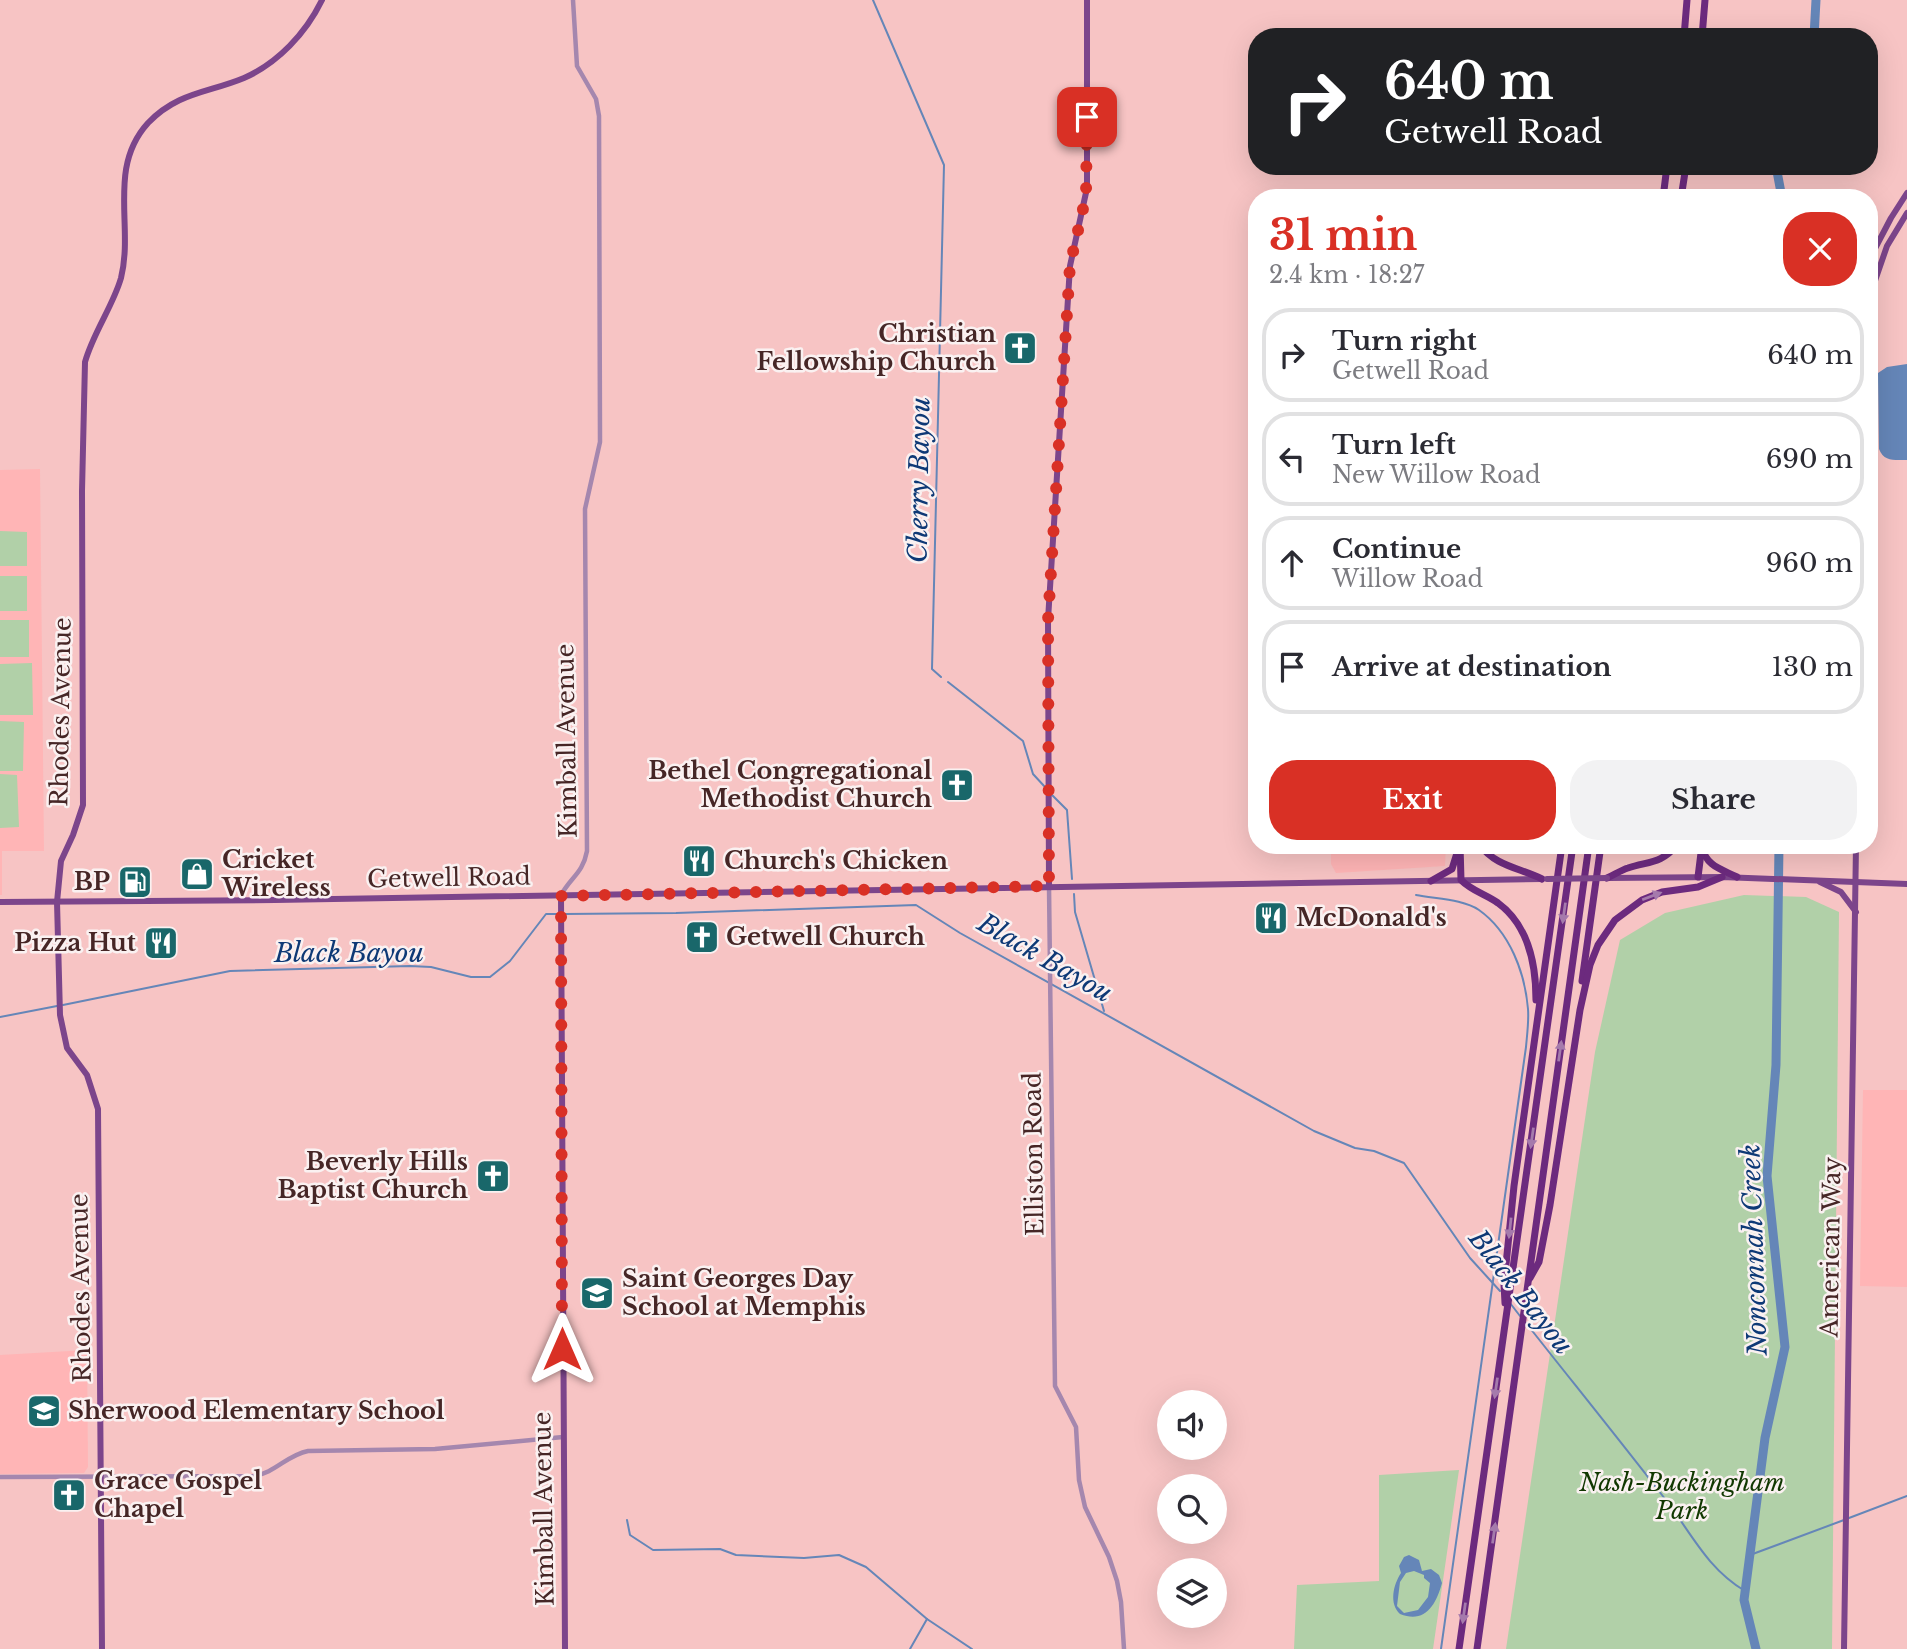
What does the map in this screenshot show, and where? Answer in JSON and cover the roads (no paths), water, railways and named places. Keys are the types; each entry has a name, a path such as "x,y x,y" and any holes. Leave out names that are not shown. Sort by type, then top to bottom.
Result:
{"highway":[{"path":"1685,28 1687,0"},
{"path":"1703,28 1705,0"},
{"path":"1431,881 1454,867 1457,854"},
{"path":"1460,854 1461,880 1472,890 1490,898 1503,908 1524,936 1533,963 1536,988 1533,1054"},
{"path":"1490,854 1497,861 1545,879"},
{"path":"1506,1320 1506,1269 1514,1186 1561,854"},
{"path":"1459,1649 1572,854"},
{"path":"1478,1649 1588,854"},
{"path":"1528,1287 1539,1262 1545,1231 1580,1010 1600,854"},
{"path":"1607,878 1628,868 1655,862 1668,854"},
{"path":"1698,877 1701,854"},
{"path":"1705,854 1711,865 1737,877"},
{"path":"1580,1010 1590,965 1598,945 1623,912 1651,895 1698,887 1722,877"}],"main road":[{"name":"Rhodes Avenue","path":"102,1649 98,1109 87,1075 67,1048 63,1033 57,902 61,861 74,835 83,805 83,377 89,349 121,278 123,183 129,157 148,124 169,106 188,95 244,78 266,66 283,53 316,12 322,0"},
{"path":"1049,886 1048,620 1070,265 1087,188 1087,0"},
{"path":"1878,243 1907,193"},
{"path":"1878,272 1887,246 1907,213"},
{"name":"American Way","path":"1844,1649 1856,854"},
{"name":"Getwell Road","path":"0,902 561,896 1698,877 1907,884"},
{"path":"1815,880 1841,892 1856,913"},
{"name":"Kimball Avenue","path":"561,896 565,1649"}],"street":[{"name":"Kimball Avenue","path":"561,896 567,884 584,865 587,851 585,509 600,432 600,116 596,99 577,66 573,0"},
{"name":"Elliston Road","path":"1049,886 1055,1386 1059,1398 1072,1417 1078,1437 1079,1480 1085,1507 1109,1557 1117,1581 1124,1649"},
{"path":"0,1477 254,1475 268,1472 297,1453 308,1451 435,1449 563,1437"}],"water":[{"path":"1907,364 1907,460 1890,459 1879,449 1878,373 1887,367"},
{"path":"1409,1555 1419,1560 1422,1571 1431,1569 1439,1575 1442,1583 1433,1605 1423,1614 1416,1616 1400,1614 1394,1605 1394,1589 1404,1557","holes":["1414,1571 1424,1575 1430,1583 1428,1597 1418,1610 1404,1613 1397,1606 1400,1582 1406,1573"]}],"waterway":[{"name":"Cherry Bayou","path":"873,0 944,165 932,669 941,677"},
{"name":"Nonconnah Creek","path":"1814,28 1816,0"},
{"name":"Nonconnah Creek","path":"1778,175 1780,189"},
{"name":"Cherry Bayou","path":"948,682 1023,741 1033,774 1045,787"},
{"name":"Cherry Bayou","path":"1052,795 1067,810 1072,879"},
{"name":"Nonconnah Creek","path":"1756,1649 1744,1600 1765,1438 1785,1347 1767,1176 1776,1065 1779,854"},
{"name":"Cherry Bayou","path":"1074,894 1075,912 1104,1011"},
{"path":"1416,895 1472,906 1490,919 1514,954 1523,981 1528,1014 1526,1047 1441,1649"},
{"name":"Black Bayou","path":"565,914 916,905 960,933 1314,1131 1355,1148 1374,1151 1404,1163 1470,1258 1500,1291"},
{"name":"Black Bayou","path":"63,1005 230,971 410,966 431,967 471,977 490,977 510,961 546,914 559,914"},
{"name":"Black Bayou","path":"0,1017 57,1006"},
{"name":"Black Bayou","path":"1510,1303 1520,1316"},
{"name":"Black Bayou","path":"1526,1323 1662,1495 1699,1547 1719,1571 1745,1591"},
{"path":"1849,1518 1907,1496"},
{"path":"627,1520 630,1535 653,1550 720,1549 736,1555 804,1558 839,1555 866,1567 927,1619"},
{"path":"1750,1555 1844,1520"},
{"path":"910,1649 927,1619 972,1649"}],"place":[{"name":"Christian Fellowship Church","path":"1020,348"},
{"name":"Bethel Congregational Methodist Church","path":"957,785"},
{"name":"Church's Chicken","path":"699,861"},
{"name":"Cricket Wireless","path":"197,874"},
{"name":"BP","path":"135,882"},
{"name":"McDonald's","path":"1271,918"},
{"name":"Getwell Church","path":"702,937"},
{"name":"Pizza Hut","path":"161,943"},
{"name":"Beverly Hills Baptist Church","path":"493,1176"},
{"name":"Saint Georges Day School at Memphis","path":"597,1293"},
{"name":"Sherwood Elementary School","path":"44,1411"},
{"name":"Grace Gospel Chapel","path":"69,1495"}],"park label":[{"name":"Nash-Buckingham Park","path":"1682,1497"}]}
